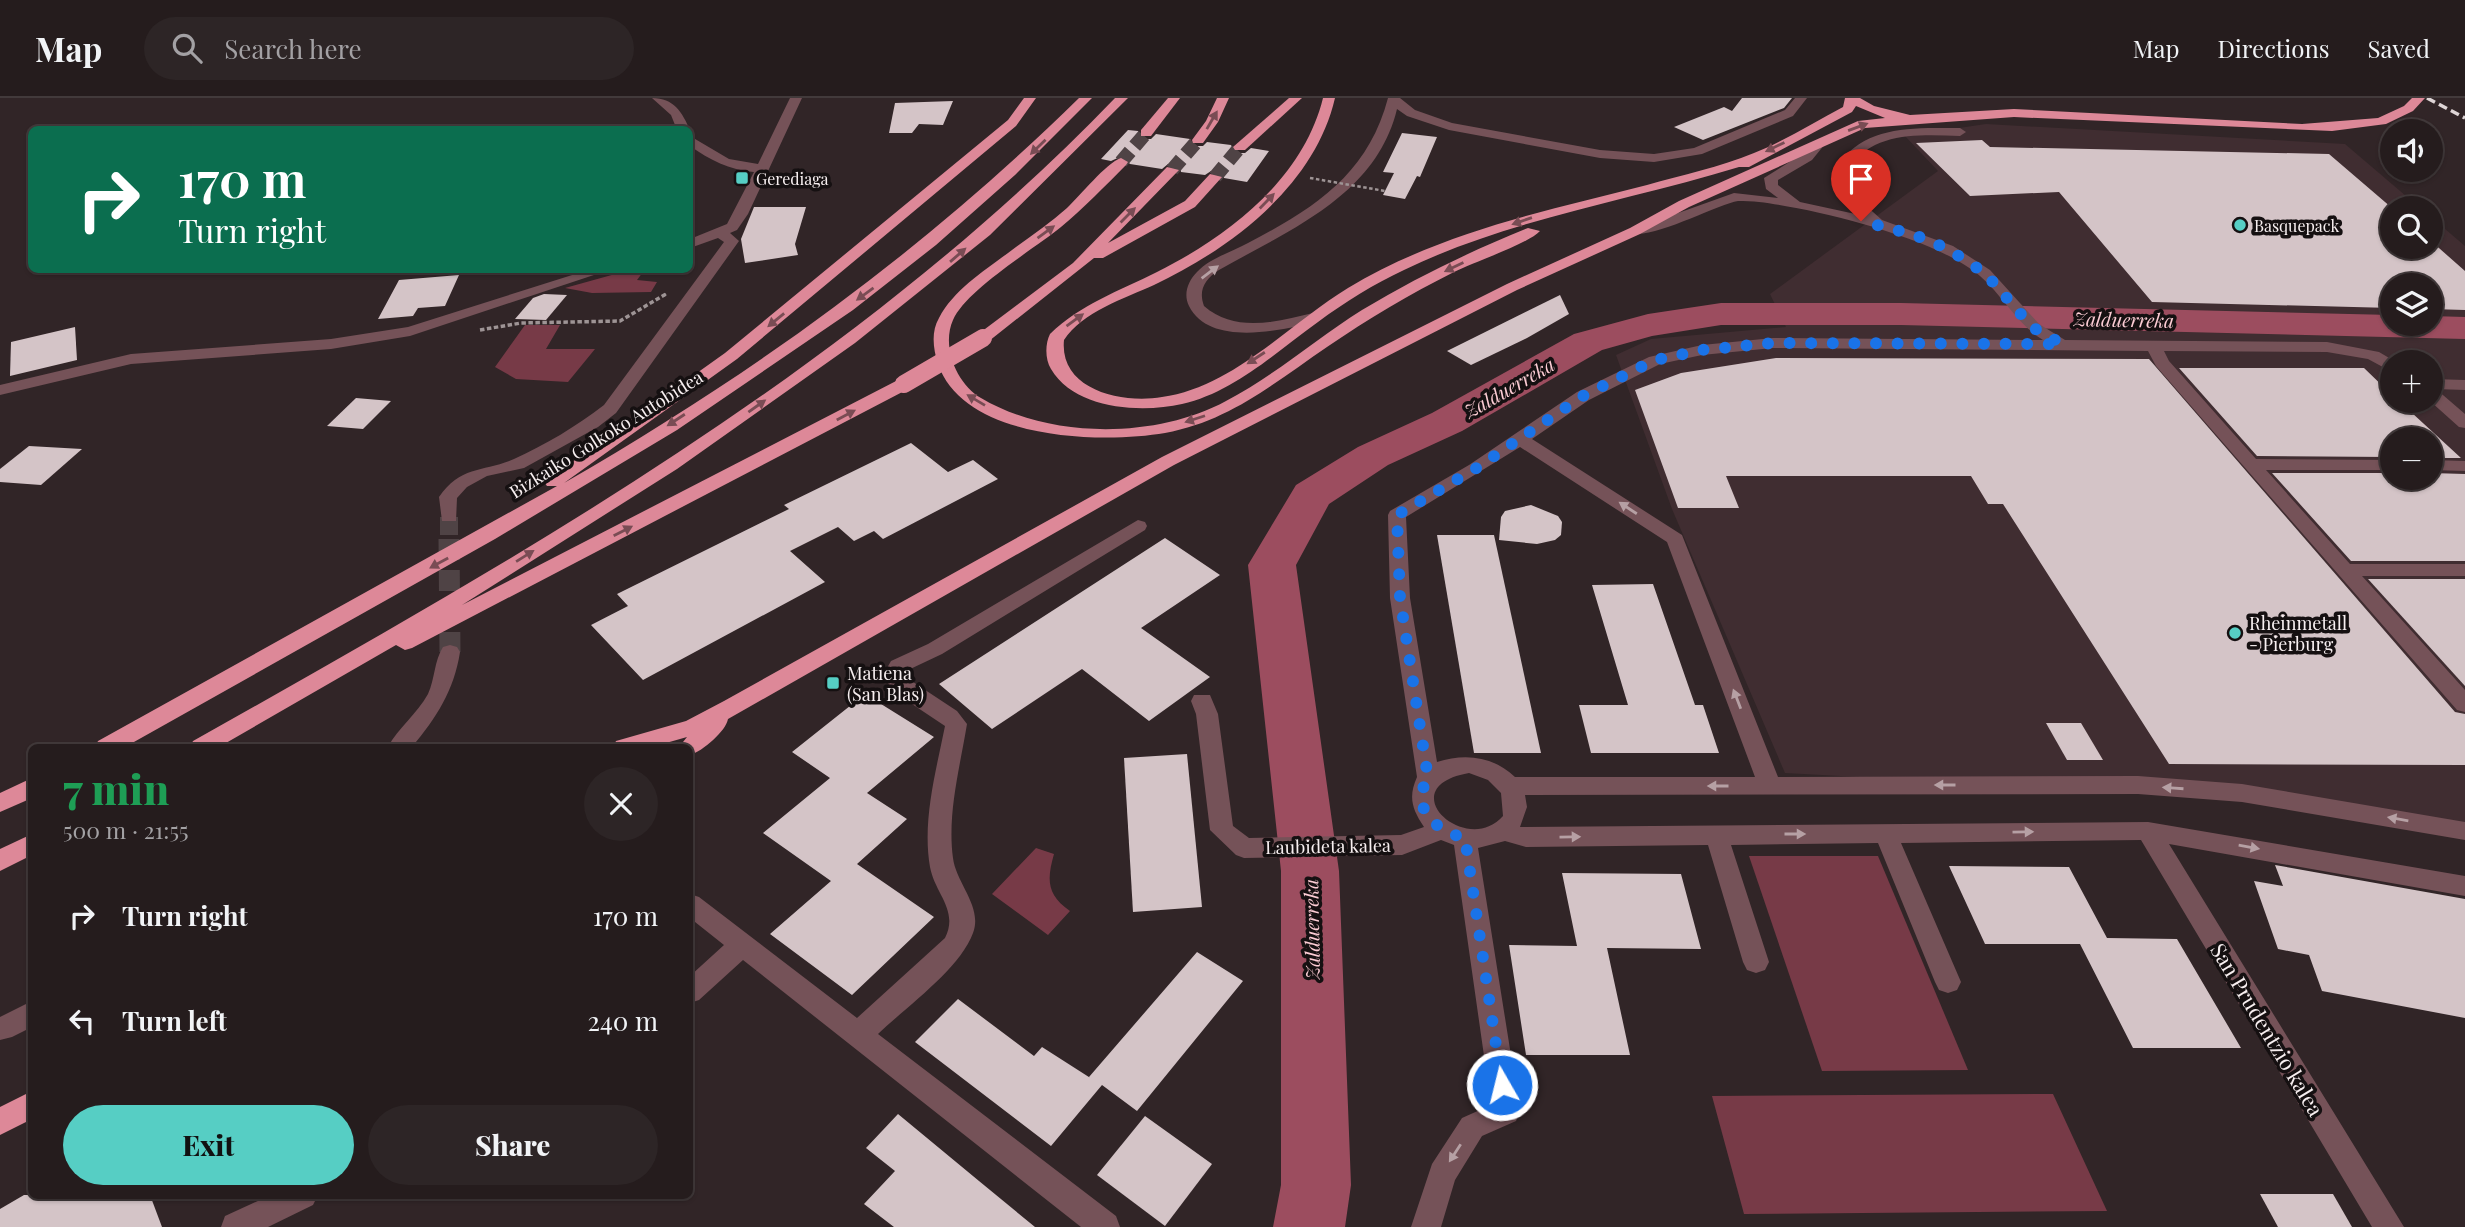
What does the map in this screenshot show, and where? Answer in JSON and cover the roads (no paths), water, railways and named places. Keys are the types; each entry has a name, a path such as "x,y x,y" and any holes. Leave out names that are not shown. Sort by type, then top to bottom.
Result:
{"highway":[{"path":"475,542 553,482 742,348 1012,123 1030,98"},
{"name":"Bizkaiko Golkoko Autobidea","path":"111,744 475,542 600,469 806,336 940,236 998,186 1086,98"},
{"path":"207,744 496,574 654,477 772,396 938,272 1016,204 1122,98"},
{"path":"1146,133 1174,98"},
{"path":"1198,141 1212,122 1223,98"},
{"path":"1240,147 1296,98"},
{"path":"1329,98 1326,119 1317,139 1262,207 1212,244 1166,273 1098,304 1070,321 1056,337 1056,365 1085,390 1126,402 1160,403 1199,393 1383,275 1426,254 1532,217 1678,183"},
{"path":"1684,204 1753,158 1848,109 1852,99 1867,108 1931,120 1966,115 2025,114 2302,128 2347,126 2384,120 2415,103"},
{"path":"1966,115 1975,108 1976,100"},
{"path":"2008,100 2214,124"},
{"path":"634,744 693,727 732,707 1168,461 1512,287 1635,231 1684,204 1862,124 1909,118"},
{"path":"1121,162 1058,223 970,292 945,320 941,345 951,376 968,397 997,412 1051,430 1129,433 1184,423 1219,411 1414,286 1489,250 1548,226 1753,158"},
{"path":"1078,266 1172,170"},
{"path":"207,744 904,384 983,338 1078,266 1190,204 1215,177"},
{"path":"693,744 732,707"},
{"path":"0,803 28,788"},
{"path":"0,861 28,845"},
{"path":"0,1122 28,1106"}],"street":[{"path":"658,98 676,113 682,126"},
{"path":"693,243 732,227 741,214 796,98"},
{"path":"1394,100 1418,117 1449,126 1600,154 1654,158 1697,151 1789,113 1801,98"},
{"path":"1394,100 1396,130"},
{"path":"1313,318 1285,325 1245,328 1205,315 1196,307 1193,296 1198,281 1212,268 1303,218 1337,193 1396,130 1449,126"},
{"path":"1880,224 1864,213 1854,197 1842,168 1847,158 1863,146 1887,135 1905,132 1960,132"},
{"path":"693,142 723,164 738,168 763,168"},
{"path":"1818,144 1807,157 1771,178 1771,186 1779,194 1807,208 1830,209 1854,197"},
{"path":"1635,231 1704,210 1734,197 1760,198 1880,224 1948,249 1985,273 2032,327 2062,344"},
{"path":"449,517 448,497 461,483 481,472 518,464 593,423 610,409 631,385 732,241 721,233"},
{"path":"0,390 131,359 331,344 410,331 593,273"},
{"path":"1428,778 1400,598 1397,515 1520,439 1583,396 1655,360 1702,350 1773,343 2328,347 2372,355 2380,360"},
{"path":"2153,345 2162,363 2465,704"},
{"path":"2443,384 2465,385"},
{"path":"2443,404 2465,423"},
{"path":"1520,439 1675,538 1770,785"},
{"path":"2252,464 2380,465"},
{"path":"2443,465 2465,466"},
{"path":"858,1035 954,946 964,928 962,906 943,872 941,838 956,724 949,715 900,688 892,677 898,666 935,649 1138,526"},
{"path":"2345,569 2465,570"},
{"path":"401,744 438,697 447,680 450,652"},
{"name":"Laubideta kalea","path":"1202,701 1207,714 1222,830 1244,848 1402,845 1454,834"},
{"path":"1469,764 1492,772 1510,786 1516,798 1517,811 1512,822 1503,831 1479,839 1454,834 1423,810 1422,787 1439,769 1469,764"},
{"path":"1510,786 2138,785 2242,793 2465,831"},
{"path":"1503,831 1527,838 2148,831 2465,886"},
{"name":"San Prudentzio kalea","path":"2148,831 2389,1227"},
{"path":"1885,833 1948,982"},
{"path":"1426,1227 1442,1174 1472,1127 1506,1112 1454,834"},
{"path":"1716,834 1756,962"},
{"path":"693,906 1105,1227"},
{"path":"693,989 741,946"},
{"path":"3,1029 28,1015"},
{"path":"236,1227 295,1199"}],"waterway":[{"name":"Zalduerreka","path":"1309,1227 1316,1185 1310,871 1272,565 1312,495 1373,456 1447,422 1588,342 1648,325 1721,314 1901,314 2465,328"}],"tunnel":[{"path":"1121,162 1146,133"},
{"path":"1172,170 1198,140"},
{"path":"1215,177 1240,147"},
{"path":"449,517 449,539"},
{"path":"449,539 450,652"}],"railway":[{"path":"2427,98 2465,118"}],"place":[{"name":"Gerediaga","path":"742,178"},
{"name":"Basquepack","path":"2240,225"},
{"name":"Rheinmetall - Pierburg","path":"2235,633"},
{"name":"Matiena (San Blas)","path":"833,683"}]}
